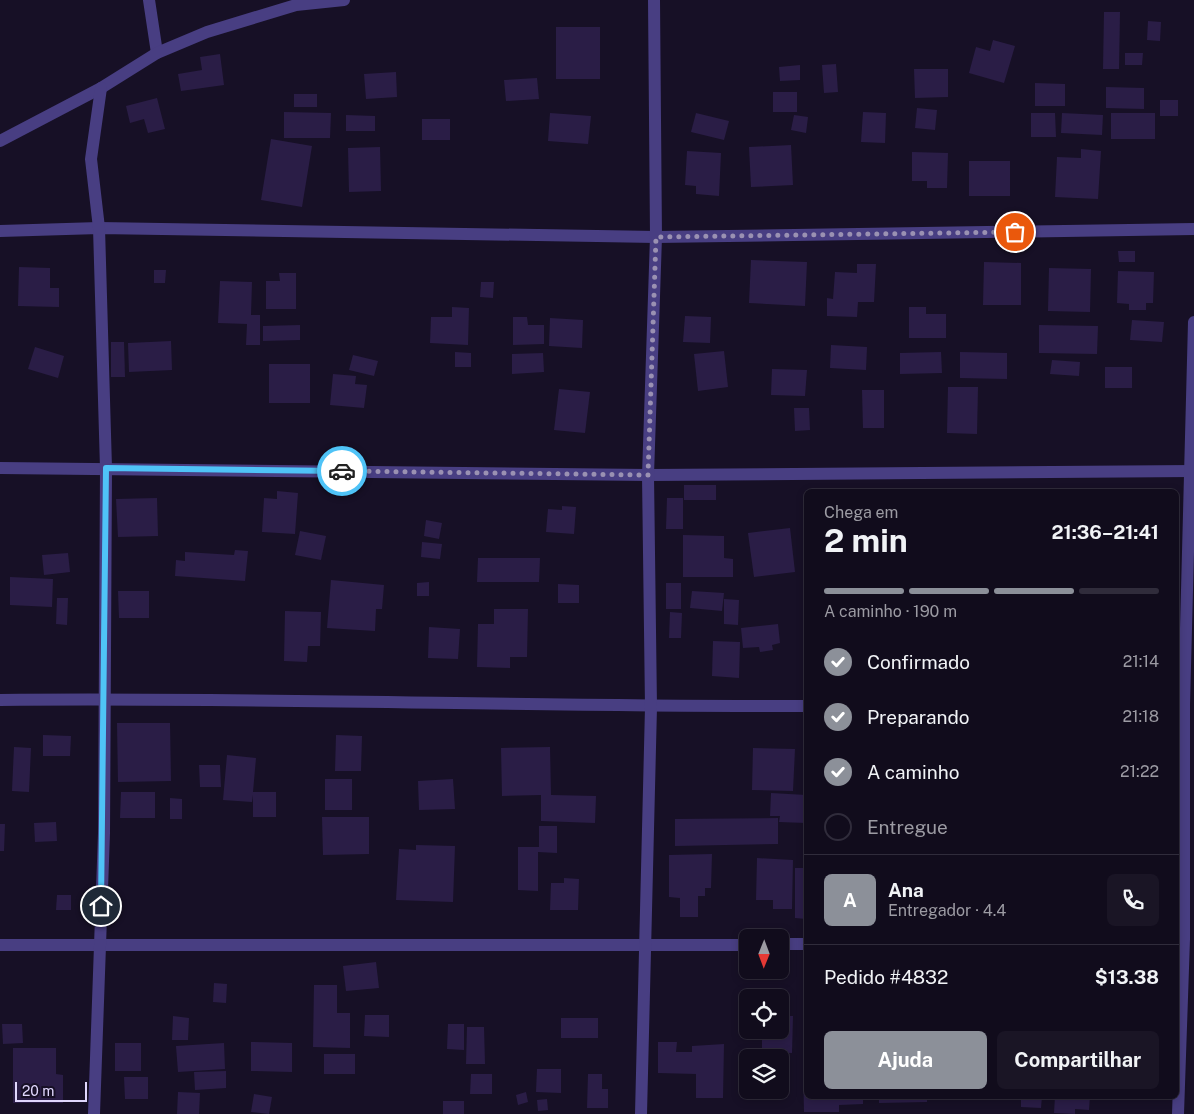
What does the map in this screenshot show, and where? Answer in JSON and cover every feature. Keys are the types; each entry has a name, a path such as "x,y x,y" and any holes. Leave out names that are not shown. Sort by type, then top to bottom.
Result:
{"street":[{"path":"149,0 157,53"},
{"path":"0,141 102,88 157,53 207,32 296,5 344,0"},
{"path":"641,1114 651,707 648,475 656,237 654,0"},
{"path":"94,1114 104,833 106,468 99,228 91,159 102,88"},
{"path":"0,231 99,228 656,237 1194,229"},
{"path":"1179,1089 1185,939 1185,705 1194,322"},
{"path":"0,468 648,475 1191,471"},
{"path":"0,700 104,699 651,707 804,706"},
{"path":"0,944 739,945"},
{"path":"789,944 804,944"},
{"path":"1178,1114 1179,1099"}],"building":[{"path":"1104,12 1120,12 1119,69 1103,69"},
{"path":"1148,21 1161,22 1160,41 1147,40"},
{"path":"556,27 600,27 600,79 556,79"},
{"path":"993,40 1015,46 1004,83 969,73 976,47 990,51"},
{"path":"1125,53 1143,53 1142,65 1125,65"},
{"path":"220,54 224,85 181,91 178,74 202,70 200,57"},
{"path":"836,64 838,92 824,93 822,65"},
{"path":"800,65 800,80 780,81 779,67"},
{"path":"914,69 948,69 948,97 915,98"},
{"path":"396,72 397,97 366,99 364,74"},
{"path":"537,78 539,99 506,101 504,80"},
{"path":"1035,83 1065,84 1065,106 1035,106"},
{"path":"1106,87 1144,88 1144,109 1106,108"},
{"path":"773,92 797,92 797,112 773,112"},
{"path":"294,94 317,94 317,107 294,107"},
{"path":"157,98 165,129 148,133 144,119 130,123 126,106"},
{"path":"1160,100 1178,100 1178,116 1160,116"},
{"path":"917,108 937,110 935,130 915,128"},
{"path":"284,112 331,113 330,138 284,138"},
{"path":"863,112 886,113 885,143 861,142"},
{"path":"550,113 591,116 588,144 548,141"},
{"path":"696,113 729,121 724,140 691,132"},
{"path":"1031,113 1055,113 1056,137 1031,137"},
{"path":"1062,113 1103,115 1102,135 1061,133"},
{"path":"1111,113 1155,113 1155,139 1111,139"},
{"path":"346,115 375,116 375,131 346,131"},
{"path":"794,115 808,117 806,133 791,130"},
{"path":"422,119 450,119 450,140 422,140"},
{"path":"271,139 312,146 302,207 261,200"},
{"path":"791,145 793,185 751,187 749,147"},
{"path":"380,147 381,191 349,192 348,148"},
{"path":"1081,149 1101,151 1098,199 1055,197 1057,157 1081,158"},
{"path":"687,151 721,153 719,196 696,194 696,186 685,185"},
{"path":"912,152 948,153 947,188 927,188 927,181 912,181"},
{"path":"969,161 1010,161 1010,196 969,196"},
{"path":"1118,251 1135,251 1135,262 1119,262"},
{"path":"751,260 807,262 805,306 749,303"},
{"path":"984,262 1021,263 1021,305 983,305"},
{"path":"857,264 876,264 874,302 858,302 857,317 827,316 827,298 833,299 835,272 857,273"},
{"path":"19,267 50,268 50,288 59,288 59,307 18,306"},
{"path":"1049,268 1091,269 1090,312 1048,311"},
{"path":"154,270 166,270 165,283 154,283"},
{"path":"1118,271 1154,272 1153,303 1146,303 1146,310 1129,310 1129,304 1117,303"},
{"path":"279,273 296,273 296,309 266,309 266,281 280,281"},
{"path":"220,281 252,282 251,315 260,315 260,345 246,345 247,324 218,323"},
{"path":"481,282 494,282 493,298 480,297"},
{"path":"452,307 469,308 468,345 430,343 431,317 452,317"},
{"path":"909,307 926,307 926,314 946,314 946,338 909,338"},
{"path":"685,316 711,317 710,343 683,342"},
{"path":"513,317 527,317 528,325 544,325 544,344 513,345"},
{"path":"550,318 583,320 582,348 549,346"},
{"path":"1132,320 1164,322 1162,342 1130,340"},
{"path":"300,325 300,340 263,341 263,326"},
{"path":"1039,325 1098,326 1097,354 1039,353"},
{"path":"171,341 172,370 129,372 128,343"},
{"path":"111,342 124,342 125,377 111,377"},
{"path":"831,345 867,347 866,370 830,368"},
{"path":"35,347 64,356 58,378 28,369"},
{"path":"724,351 728,387 698,391 694,354"},
{"path":"455,352 471,353 471,367 455,367"},
{"path":"941,352 942,373 900,374 900,353"},
{"path":"960,352 1007,353 1007,379 960,378"},
{"path":"543,353 544,372 512,374 512,354"},
{"path":"353,355 378,361 374,376 349,370"},
{"path":"1052,360 1080,362 1079,376 1050,374"},
{"path":"269,364 310,364 310,403 269,403"},
{"path":"1105,367 1132,367 1132,388 1105,388"},
{"path":"772,369 807,370 805,396 771,395"},
{"path":"333,374 356,376 355,384 367,385 364,408 330,405"},
{"path":"948,387 978,387 977,434 947,433"},
{"path":"559,389 590,392 585,433 554,430"},
{"path":"862,390 884,390 884,428 863,428"},
{"path":"794,408 809,408 810,430 795,431"},
{"path":"684,485 716,485 716,500 684,500"},
{"path":"277,491 298,493 295,534 262,532 264,498 277,499"},
{"path":"157,498 158,536 118,537 116,499"},
{"path":"667,498 683,498 683,529 666,529"},
{"path":"562,506 576,507 574,534 546,532 548,509 562,510"},
{"path":"426,520 442,523 439,539 424,536"},
{"path":"790,528 795,572 754,577 748,533"},
{"path":"300,531 326,536 321,560 295,555"},
{"path":"683,535 724,536 724,558 733,559 733,577 683,577"},
{"path":"422,542 442,544 440,559 421,557"},
{"path":"235,550 248,551 245,581 175,576 176,560 185,561 185,552 234,555"},
{"path":"68,553 70,572 44,575 42,555"},
{"path":"478,558 540,558 539,582 477,582"},
{"path":"10,577 53,579 52,607 10,605"},
{"path":"331,580 384,585 382,609 376,609 375,631 327,628"},
{"path":"429,582 429,596 417,596 417,583"},
{"path":"666,583 681,583 681,609 666,609"},
{"path":"558,584 579,585 579,603 558,603"},
{"path":"118,591 149,591 149,618 119,618"},
{"path":"692,591 724,593 722,611 690,608"},
{"path":"57,598 68,598 67,625 56,624"},
{"path":"724,599 739,600 738,625 724,624"},
{"path":"494,609 528,609 527,657 510,657 510,668 477,667 478,624 494,624"},
{"path":"285,611 321,612 320,646 308,646 307,662 284,661"},
{"path":"670,612 682,613 681,638 669,638"},
{"path":"778,624 780,643 772,645 773,650 760,652 759,647 743,648 741,628"},
{"path":"429,627 460,629 458,659 428,658"},
{"path":"713,641 740,642 739,678 712,676"},
{"path":"117,723 170,723 171,781 118,782"},
{"path":"43,735 71,736 70,756 43,756"},
{"path":"336,735 362,736 361,771 335,771"},
{"path":"14,747 31,748 29,792 12,791"},
{"path":"550,747 551,795 596,796 595,823 541,821 541,795 502,796 501,748"},
{"path":"753,748 795,749 793,791 752,790"},
{"path":"227,755 256,758 253,792 276,792 276,817 253,817 253,795 252,802 223,800"},
{"path":"199,765 220,765 221,787 200,787"},
{"path":"325,779 352,779 352,810 325,810"},
{"path":"453,779 455,809 419,810 418,781"},
{"path":"121,792 155,792 155,818 120,818"},
{"path":"771,793 804,795 804,823 779,822 780,816 770,816"},
{"path":"170,798 182,799 182,819 170,819"},
{"path":"322,817 369,817 369,854 323,855"},
{"path":"778,818 778,844 675,846 675,819"},
{"path":"56,822 57,841 35,842 34,823"},
{"path":"0,824 5,824 4,851 0,851"},
{"path":"539,826 557,826 557,853 538,852 538,891 518,890 518,847 539,847"},
{"path":"416,845 455,846 453,902 396,900 399,849 416,850"},
{"path":"712,854 711,888 705,888 705,896 698,896 698,917 680,917 680,898 669,897 669,855"},
{"path":"757,858 793,860 792,909 773,909 773,900 756,900"},
{"path":"795,868 804,868 804,919 795,918"},
{"path":"564,878 579,879 578,910 550,910 551,883 564,883"},
{"path":"57,895 71,895 71,910 56,910"},
{"path":"376,962 379,988 346,991 343,966"},
{"path":"214,983 227,984 226,1003 213,1002"},
{"path":"314,985 337,985 337,1013 350,1013 350,1048 313,1047"},
{"path":"365,1015 389,1015 389,1037 364,1036"},
{"path":"173,1016 189,1018 188,1040 172,1040"},
{"path":"789,1016 793,1016 792,1053 789,1053 789,1049 762,1049 762,1039 789,1039"},
{"path":"561,1018 598,1018 598,1038 561,1038"},
{"path":"2,1024 22,1024 23,1043 3,1044"},
{"path":"448,1024 464,1024 464,1050 447,1049"},
{"path":"467,1027 484,1027 485,1064 466,1064"},
{"path":"251,1042 292,1043 292,1072 251,1071"},
{"path":"658,1042 677,1042 676,1052 692,1052 692,1046 724,1044 723,1098 696,1098 696,1074 658,1073"},
{"path":"115,1043 141,1043 141,1071 115,1071"},
{"path":"224,1043 225,1069 178,1072 176,1046"},
{"path":"13,1048 56,1048 56,1074 63,1075 63,1103 13,1103"},
{"path":"324,1054 355,1054 355,1074 324,1074"},
{"path":"803,1068 804,1099 863,1099 863,1104 839,1105 839,1112 804,1112"},
{"path":"537,1069 561,1069 561,1093 536,1092"},
{"path":"226,1071 226,1088 195,1090 194,1072"},
{"path":"471,1074 492,1074 492,1094 470,1094"},
{"path":"588,1074 602,1074 602,1089 608,1089 608,1108 587,1108"},
{"path":"124,1077 148,1077 148,1099 125,1099"},
{"path":"178,1092 200,1093 199,1114 177,1114"},
{"path":"526,1092 528,1102 518,1105 516,1095"},
{"path":"254,1094 272,1097 269,1114 251,1112"},
{"path":"547,1099 548,1110 538,1111 537,1100"},
{"path":"879,1099 927,1099 927,1102 879,1103"},
{"path":"1021,1099 1042,1099 1041,1108 1021,1107"},
{"path":"1055,1099 1090,1099 1089,1110 1075,1109 1075,1114 1054,1113"},
{"path":"443,1101 464,1101 464,1114 443,1114"}],"way so far":[{"path":"342,471 648,475 656,237 1015,232"}],"route":[{"path":"101,906 104,833 106,468 342,471"}]}
